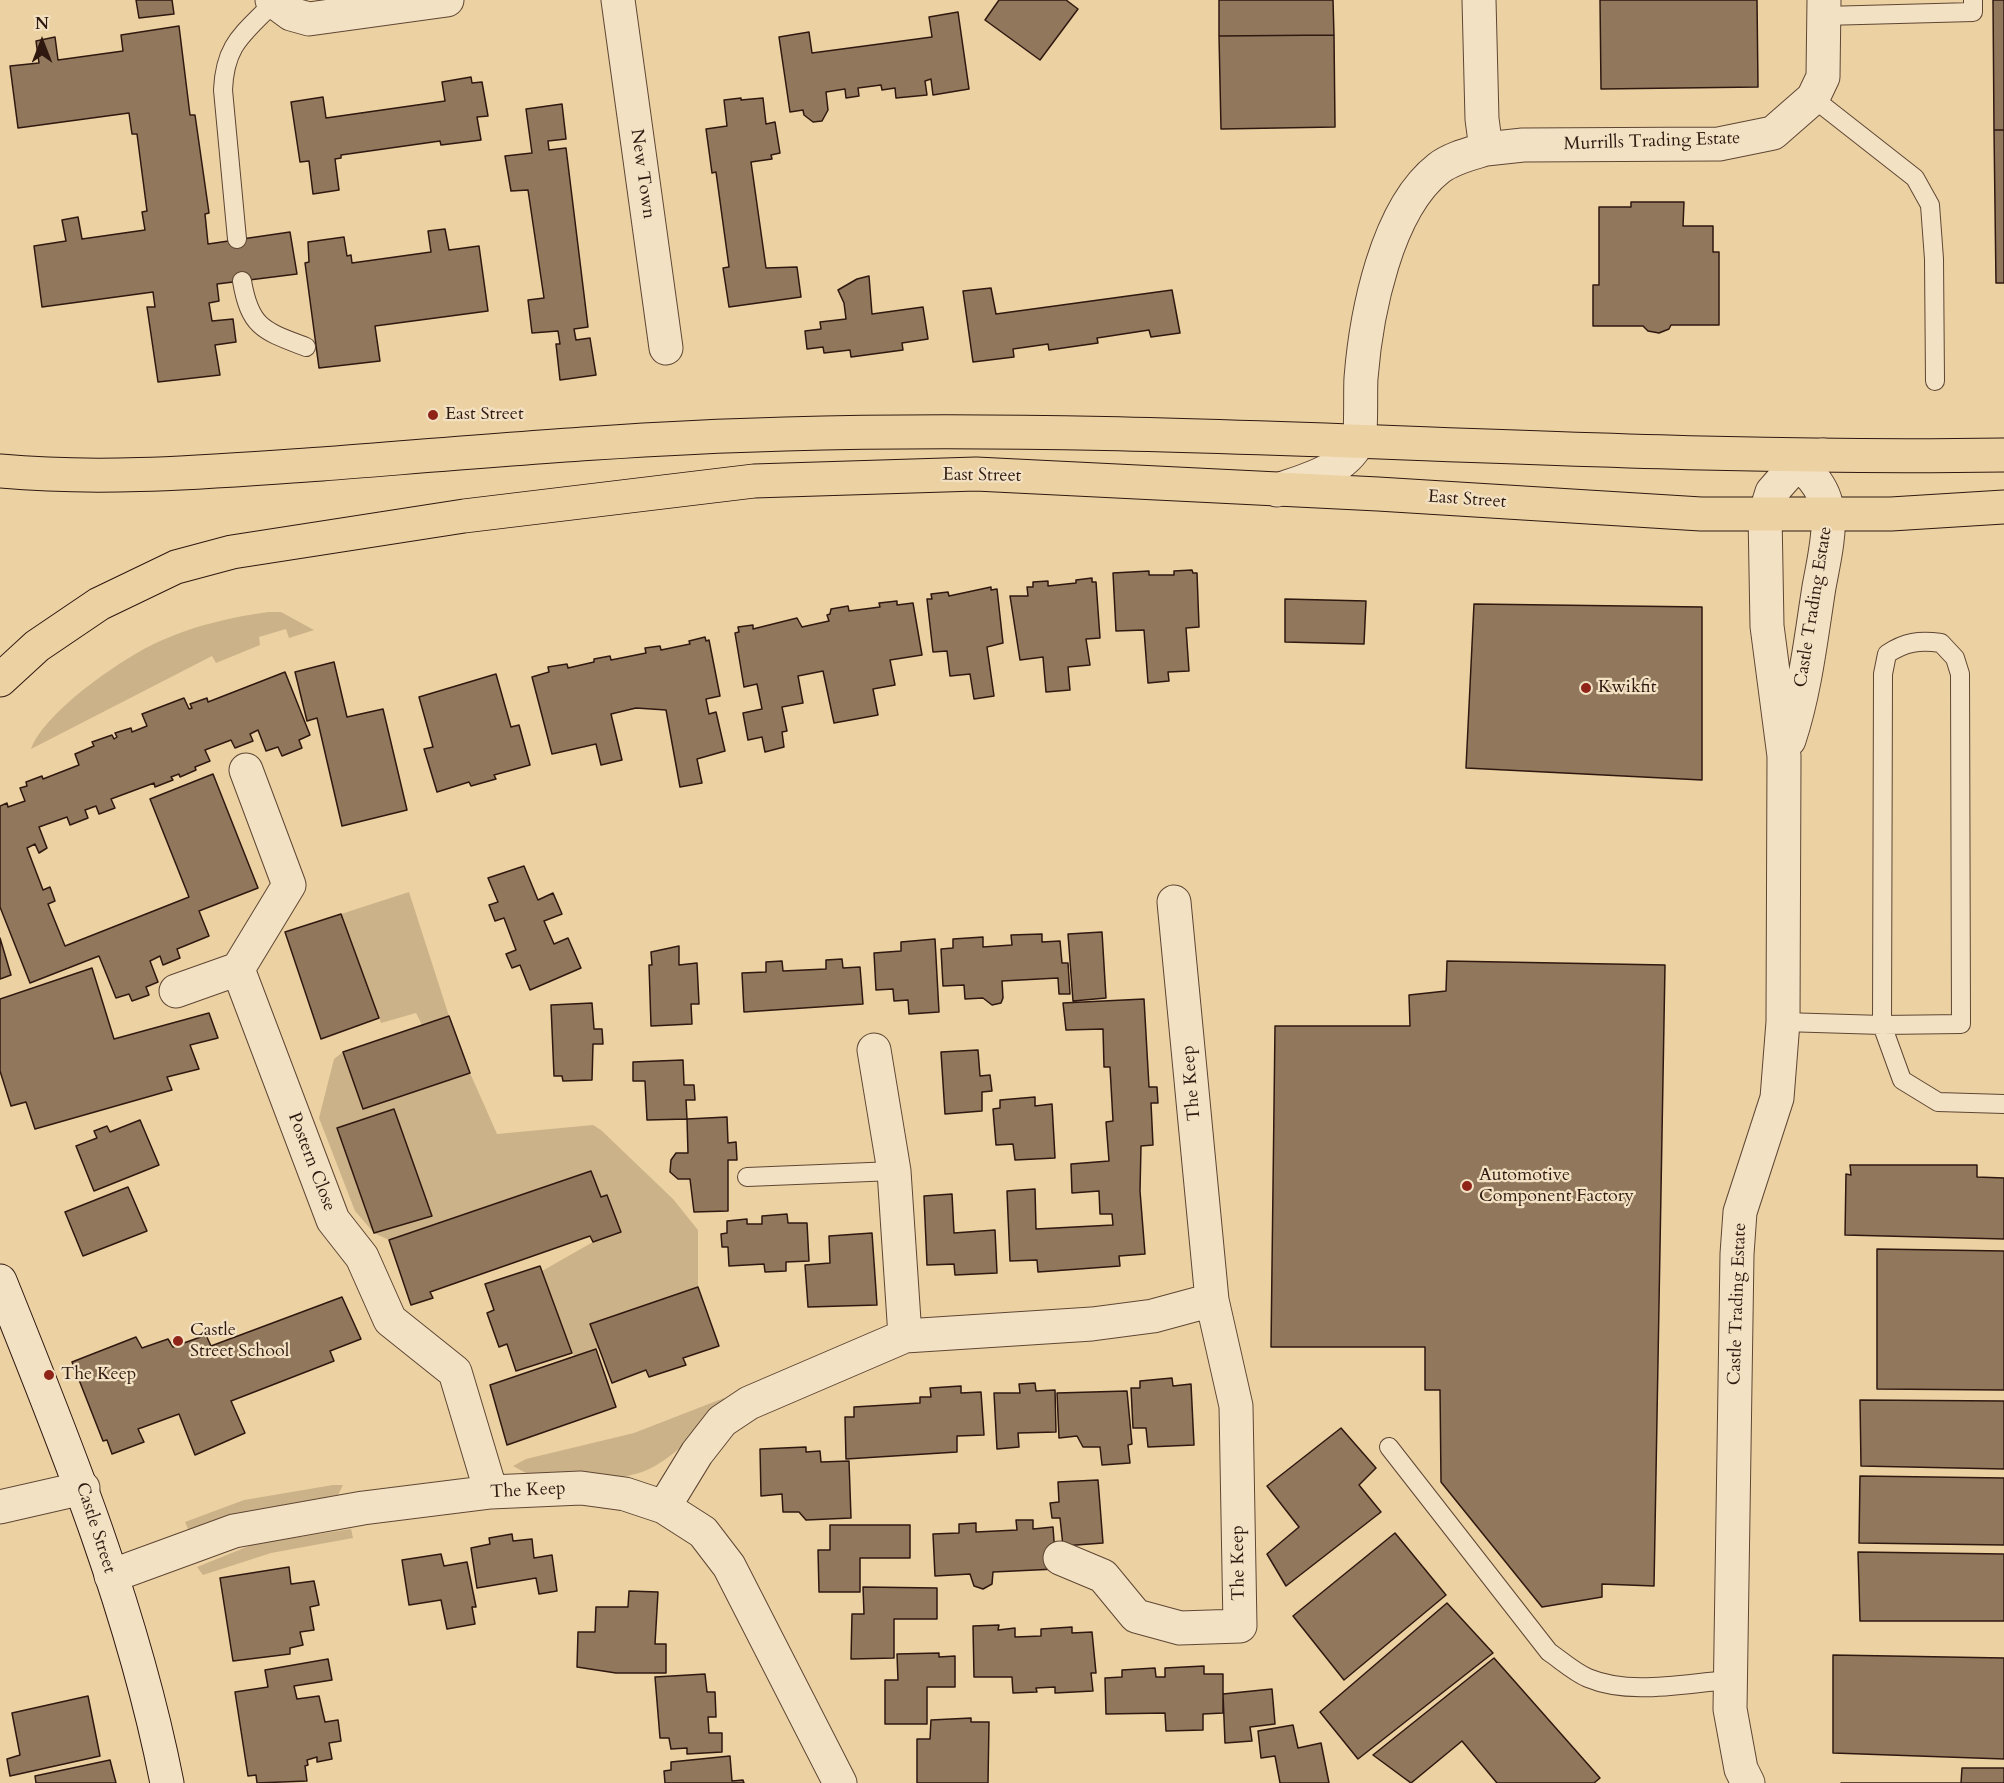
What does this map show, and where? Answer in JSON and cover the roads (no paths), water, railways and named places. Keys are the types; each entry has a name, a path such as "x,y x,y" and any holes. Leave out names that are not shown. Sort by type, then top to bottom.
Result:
{"main road":[{"path":"0,471 116,477 646,440 782,434 957,431 1359,441 1799,457 2004,455"},
{"name":"East Street","path":"0,680 37,646 99,604 176,567 232,552 452,518 754,481 976,474 1390,495 1701,514 1891,514 2004,507"}],"street":[{"path":"273,1 291,14 309,19 447,0"},
{"name":"New Town","path":"618,0 666,348"},
{"path":"1479,0 1485,149"},
{"name":"Murrills Trading Estate","path":"1359,441 1364,342 1371,305 1396,230 1415,194 1439,168 1485,149 1523,145 1719,144 1749,140 1773,133 1813,98 1823,77 1824,8"},
{"path":"1275,490 1313,478 1337,465 1359,441"},
{"name":"Castle Trading Estate","path":"1748,1783 1741,1769 1730,1709 1740,1212 1777,1098 1783,1022 1784,756 1767,626 1765,514 1772,492 1793,468 1799,457 1821,489 1828,514 1802,685 1794,727 1784,756"},
{"path":"176,991 238,969 289,885 246,770"},
{"name":"The Keep","path":"1060,1558 1103,1576 1136,1616 1179,1628 1240,1626 1236,1406 1212,1300 1174,902"},
{"name":"Postern Close","path":"238,969 333,1220 362,1257 390,1320 455,1372 491,1492"},
{"path":"874,1050 894,1171 906,1336"},
{"name":"Castle Street","path":"0,1281 83,1488 111,1576 167,1783"},
{"path":"664,1507 697,1453 722,1421 749,1403 906,1336 1092,1324 1153,1316 1212,1300"},
{"path":"0,1507 83,1488"},
{"name":"The Keep","path":"111,1576 234,1531 363,1508 491,1492 581,1488 625,1494 664,1507 703,1532 729,1566 840,1783"}],"lane":[{"path":"1824,8 1973,12 1973,0"},
{"path":"237,239 223,90 224,70 230,50 273,1"},
{"path":"1813,98 1914,178 1930,205 1934,259 1935,381"},
{"path":"242,281 246,307 258,324 276,336 306,347"},
{"path":"1783,1022 1882,1025 1961,1024 1960,674 1955,658 1941,643 1923,641 1902,644 1887,654 1883,674 1882,1025 1902,1080 1938,1102 2004,1104"},
{"path":"747,1177 894,1171"},
{"path":"1389,1447 1550,1652 1570,1667 1586,1677 1630,1687 1731,1680"}],"place":[{"name":"East Street","path":"433,415"},
{"name":"Kwikfit","path":"1586,688"},
{"name":"Automotive Component Factory","path":"1467,1186"},
{"name":"Castle Street School","path":"178,1341"},
{"name":"The Keep","path":"49,1375"}]}
